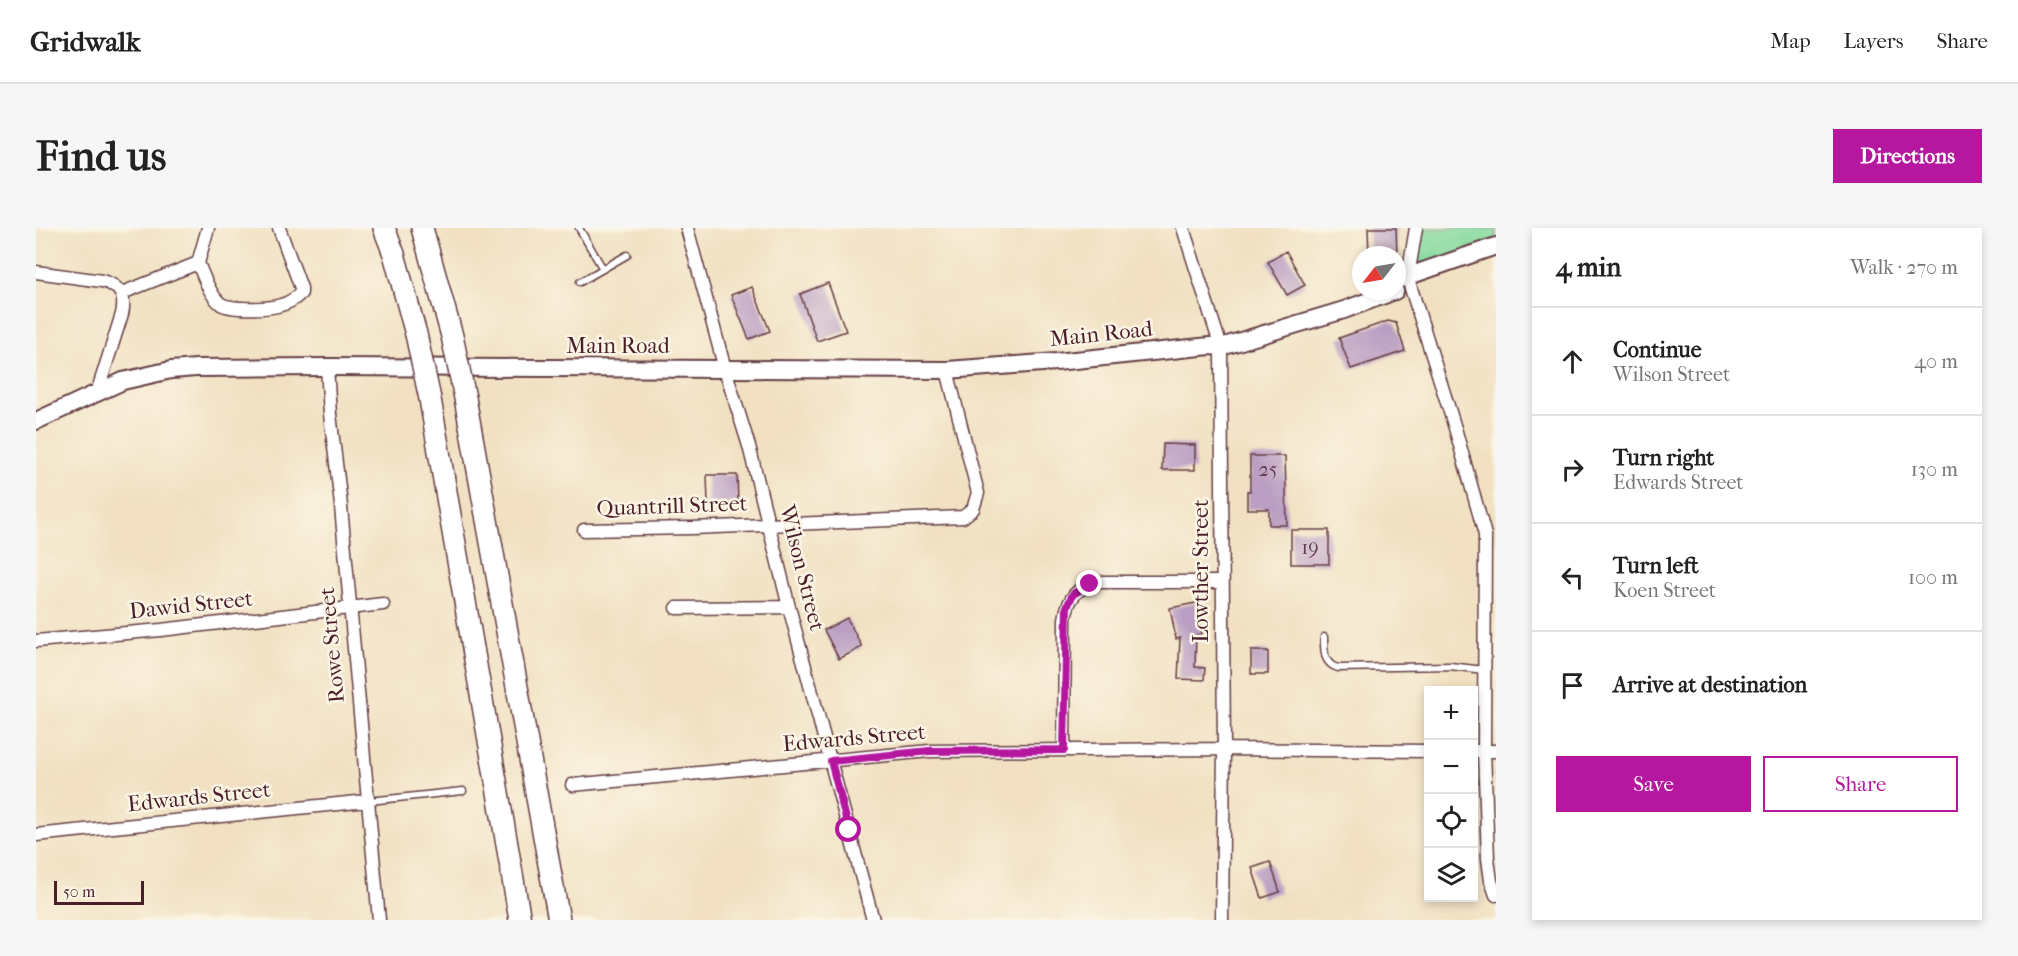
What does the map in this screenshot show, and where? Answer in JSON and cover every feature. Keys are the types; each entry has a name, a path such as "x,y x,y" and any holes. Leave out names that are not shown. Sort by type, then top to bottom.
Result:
{"highway":[{"path":"384,228 416,334 430,399 520,920"},
{"path":"422,228 452,336 465,398 559,920"}],"street":[{"path":"207,228 198,263 214,295 224,305 254,308 284,304 301,293 279,228"},
{"name":"Wilson Street","path":"687,228 725,369 749,446 789,607 873,920"},
{"name":"Lowther Street","path":"1184,228 1217,344 1224,748 1222,920"},
{"path":"1406,269 1416,228"},
{"name":"Main Road","path":"1406,283 1496,246"},
{"name":"Main Road","path":"1406,284 1496,257"},
{"path":"122,293 198,263"},
{"path":"36,272 111,283 122,293 122,314 97,393"},
{"name":"Main Road","path":"1217,344 1352,296"},
{"path":"1406,296 1491,534 1484,670 1484,751 1489,871 1496,895"},
{"name":"Main Road","path":"36,421 137,377 171,370 218,367 327,367 947,370 1056,362 1217,344 1344,310 1367,300"},
{"name":"Rowe Street","path":"327,367 379,920"},
{"name":"Quantrill Street","path":"584,530 956,519 970,513 976,503 978,493 947,370"},
{"path":"1064,750 1065,619 1073,594 1084,586 1097,582 1222,582"},
{"name":"Dawid Street","path":"36,641 161,630 383,604"},
{"path":"676,608 789,607"},
{"name":"Edwards Street","path":"572,785 930,751 1224,748 1424,751"},
{"name":"Edwards Street","path":"36,835 367,801"}],"lane":[{"path":"579,228 603,269"},
{"path":"580,282 627,255"},
{"path":"1324,637 1324,653 1331,666 1338,668 1450,666 1484,670"},
{"path":"367,801 464,791"}],"green space":[{"path":"1421,228 1496,228 1496,240 1412,269"}],"building":[{"path":"1368,228 1396,228 1397,246 1369,246"},
{"path":"1286,251 1305,285 1287,295 1268,262"},
{"path":"828,283 846,331 817,341 800,294"},
{"path":"752,287 770,331 749,339 731,295"},
{"path":"1388,321 1396,323 1405,351 1351,369 1339,338"},
{"path":"1163,444 1195,445 1195,470 1162,470"},
{"path":"1250,456 1285,456 1287,525 1269,525 1269,509 1247,509 1247,491 1250,491"},
{"path":"707,475 737,475 738,503 708,504"},
{"path":"1291,530 1329,530 1329,564 1291,564"},
{"path":"1196,603 1202,634 1196,635 1195,667 1205,668 1204,680 1178,679 1180,638 1176,639 1170,608"},
{"path":"847,618 862,647 839,659 824,630"},
{"path":"1251,651 1268,651 1268,674 1251,674"},
{"path":"1270,862 1280,892 1262,898 1252,868"}],"route":[{"path":"849,830 831,761 930,751 1064,750 1065,619 1073,594 1090,584"}]}
